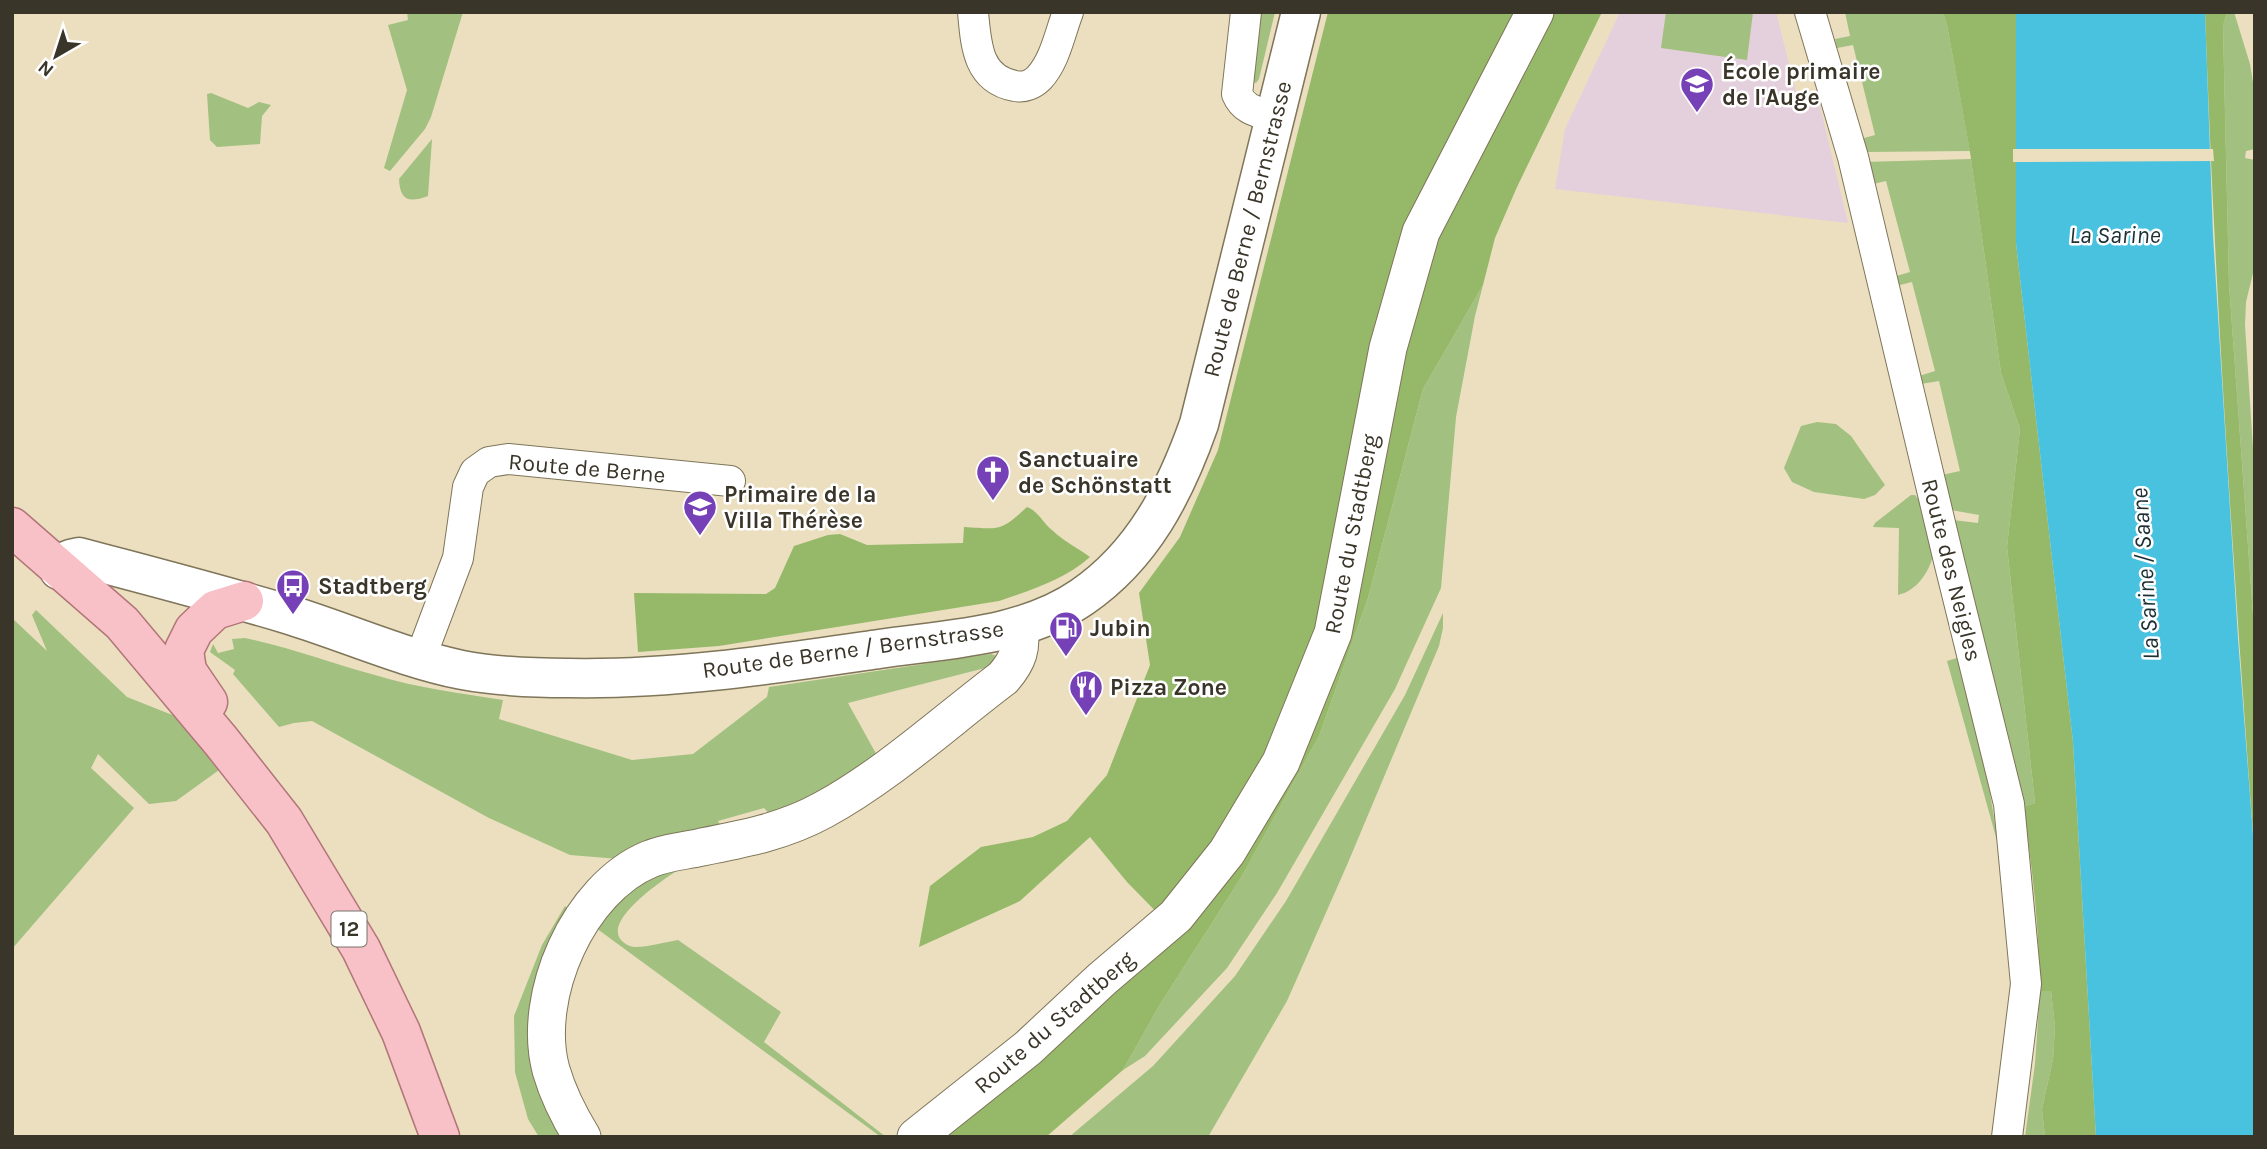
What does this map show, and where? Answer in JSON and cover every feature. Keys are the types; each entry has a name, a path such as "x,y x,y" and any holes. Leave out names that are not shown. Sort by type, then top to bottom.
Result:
{"main road":[{"name":"Route de Berne / Bernstrasse","path":"244,601 460,670 499,676 597,679 649,677 774,665 978,635 1018,626 1062,609 1109,577 1132,553 1153,524 1184,468 1199,424 1301,12"},
{"name":"12","path":"12,527 122,623 193,696 221,741 284,821 361,949 401,1032 440,1137"},
{"path":"59,570 70,559 79,557 244,601"},
{"path":"193,696 184,650 187,641 194,630 215,610 244,601"}],"street":[{"path":"973,12 980,53 989,75 1008,85 1024,88 1038,80 1049,64 1068,12"},
{"path":"1246,12 1237,94 1247,108 1275,117"},
{"name":"Route du Stadtberg","path":"916,1137 1028,1048 1102,979 1176,916 1227,852 1281,762 1333,633 1388,348 1421,232 1535,12"},
{"name":"Route des Neigles","path":"1810,12 1853,157 2009,804 2026,984 2007,1137"},
{"name":"Route de Berne","path":"420,659 458,558 468,487 475,472 489,463 508,459 730,481"},
{"path":"582,1137 571,1120 551,1068 547,1025 555,977 566,947 580,919 598,897 625,872 651,858 773,831 822,811 851,793 1003,678 1018,657 1021,639 1018,626"}],"shaded area":[{"name":"École primaire de l'Auge","path":"1620,12 1776,12 1797,96 1818,98 1848,223 1555,189 1565,129"}],"green space":[{"path":"407,12 463,12 431,117 425,129 390,171 384,168 407,90 388,25 408,20"},
{"path":"1257,12 1275,12 1256,83 1252,82"},
{"path":"1328,12 1602,12 1517,187 1495,238 1483,285 1423,389 1368,598 1319,736 1242,876 1159,1006 1123,1070 1046,1137 951,1137 948,1131 1175,931 1127,882 1090,837 1020,901 919,947 930,886 981,847 1033,837 1067,821 1107,775 1150,665 1139,593 1180,537 1218,450"},
{"path":"1666,12 1753,12 1747,60 1661,48"},
{"path":"1845,12 1943,12 1970,151 1866,152 1857,140 1875,135 1853,45 1837,48 1835,39 1850,36"},
{"path":"1943,12 2016,12 2016,243 2073,742 2096,1137 2045,1137 2042,1109 2053,1059 2055,1026 2051,991 2040,991 2035,899 2023,807 2035,803 2007,547 2020,429 2001,373 1970,152"},
{"path":"2205,12 2227,12 2223,26 2229,284 2255,642 2255,861 2226,437"},
{"path":"2227,12 2234,12 2250,64 2255,95 2255,149 2246,151 2245,158 2255,160 2255,265 2246,302 2245,325 2255,479 2255,642 2229,284 2223,26"},
{"path":"211,93 248,108 259,102 271,105 262,116 260,144 217,147 210,140 207,94"},
{"path":"432,139 428,196 407,198 401,192 399,179"},
{"path":"1971,159 2001,373 2020,429 2007,547 2035,803 2023,807 1953,520 1978,523 1979,515 1951,510 1942,475 1960,471 1939,381 1921,384 1919,376 1935,371 1912,282 1896,286 1893,277 1910,272 1886,181 1869,185 1863,162"},
{"path":"1483,285 1456,417 1441,588 1395,689 1277,893 1227,968 1145,1056 1123,1070 1159,1006 1242,876 1319,736 1368,598 1423,389"},
{"path":"1817,422 1836,424 1851,436 1885,485 1875,495 1864,499 1814,492 1792,482 1784,468 1801,426"},
{"path":"1911,495 1915,495 1919,500 1933,556 1920,581 1910,590 1898,595 1899,528 1873,527"},
{"path":"1027,507 1061,538 1090,557 1058,578 999,601 719,646 638,652 634,593 766,594 775,588 794,546 840,534 867,545 963,543 964,527 999,527"},
{"path":"36,610 127,697 185,720 226,765 176,801 149,804 98,754 91,768 134,808 12,949 12,618 47,651 32,615"},
{"path":"1443,613 1439,646 1287,1001 1208,1137 1069,1137 1153,1066 1235,976 1286,901 1405,695"},
{"path":"245,638 407,683 503,700 499,719 632,760 693,754 767,697 769,687 991,654 997,656 993,666 848,703 879,759 774,819 764,808 718,821 724,832 619,859 570,855 489,818 312,721 279,727 233,674 235,670 210,652 213,644 218,653 234,649 232,639"},
{"path":"1960,657 1984,757 1999,848 1947,661"},
{"path":"683,867 664,879 629,910 618,931 621,940 635,947 678,940 781,1012 764,1042 886,1137 881,1137 596,928 622,897 656,875"},
{"path":"565,906 570,911 555,952 567,1137 539,1137 528,1119 515,1072 514,1016 542,945"},
{"path":"2040,991 2051,991 2055,1026 2053,1059 2042,1109 2045,1137 2025,1137 2035,1064"}],"water":[{"name":"La Sarine","path":"2016,12 2205,12 2213,235 2255,861 2255,1137 2096,1137 2073,742 2016,243"}],"pier":[{"path":"2013,149 2213,149 2214,161 2013,162"}],"place":[{"name":"École primaire de l'Auge","path":"1697,114"},
{"name":"Sanctuaire de Schönstatt","path":"993,502"},
{"name":"Primaire de la Villa Thérèse","path":"700,537"},
{"name":"Stadtberg","path":"293,616"},
{"name":"Jubin","path":"1066,658"},
{"name":"Pizza Zone","path":"1086,717"}],"water label":[{"name":"La Sarine / Saane","path":"2145,574"}]}
